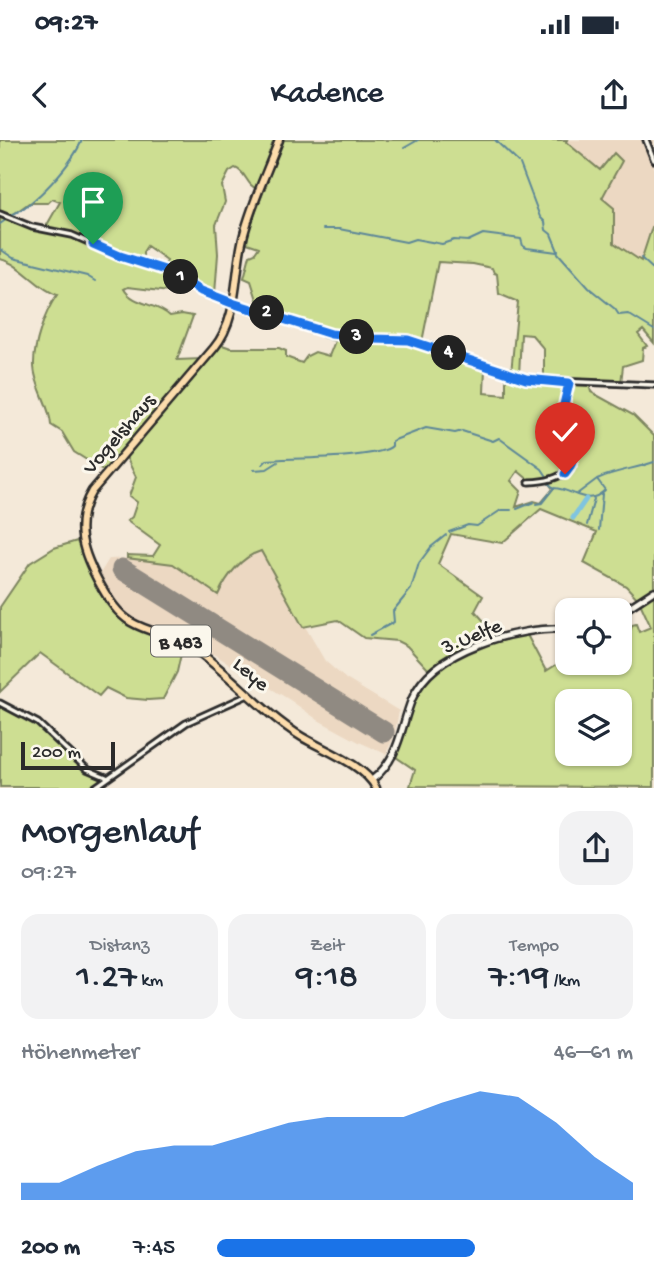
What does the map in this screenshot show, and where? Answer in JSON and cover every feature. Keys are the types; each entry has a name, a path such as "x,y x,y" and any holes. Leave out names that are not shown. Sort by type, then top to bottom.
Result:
{"main road":[{"name":"B 483","path":"232,303 243,237 277,141"},
{"name":"Vogelshaus","path":"108,598 90,567 81,544 81,519 85,505 97,484 218,343 228,325 232,303"},
{"name":"Leye","path":"108,598 120,614 135,624 192,646 301,736 372,780"},
{"name":"B 483","path":"372,780 376,788"}],"street":[{"path":"646,140 654,160"},
{"path":"0,214 47,231 72,235 120,256 171,272 201,291 232,303 331,334 408,340 526,379 654,386"},
{"path":"529,482 555,478 565,474 571,466 574,453 571,434 561,418 569,383"},
{"path":"632,605 654,591"},
{"name":"3.Uelfe","path":"372,780 397,750 409,707 418,687 441,663 459,653 525,631 555,630"},
{"path":"94,788 186,723 250,694"},
{"path":"0,703 38,723 88,769 108,777"}],"shaded area":[{"path":"654,140 654,226 651,227 641,261 614,243 614,208 602,198 621,161 614,153 600,170 566,142"},
{"path":"261,550 325,661 346,679 399,711 394,736 386,754 318,720 290,700 190,640 135,620 116,603 99,575 109,559 132,558 173,564 223,582 240,563"}],"green space":[{"path":"0,140 277,140 258,189 235,168 229,172 222,186 225,202 216,225 218,254 215,294 188,279 185,287 169,292 128,287 124,289 133,298 170,316 193,316 177,360 201,359 106,472 74,452 62,432 51,425 37,382 34,359 38,339 48,310 57,295 0,259 0,216 43,232 60,202 52,199 48,203 29,203 11,216 0,212","holes":["147,246 167,260 164,267 174,272 126,259 143,262 143,252"]},
{"path":"283,140 567,140 566,142 600,170 614,153 622,161 602,198 614,208 614,243 641,261 654,226 654,343 643,330 638,334 647,346 643,348 642,360 623,366 621,383 574,383 589,384 591,392 633,415 654,436 654,589 638,599 626,586 584,563 597,532 541,509 502,543 451,534 438,564 483,596 475,611 499,638 458,652 428,669 407,646 397,641 364,638 338,620 303,627 261,551 235,568 218,595 173,564 127,558 127,555 153,556 160,545 127,521 132,517 137,502 129,496 136,477 126,457 222,345 231,348 279,348 286,351 286,357 302,363 307,356 315,352 329,356 335,341 322,337 324,329 260,309 251,281 244,278 250,255 259,247 247,243 249,230","holes":["438,262 492,268 497,274 499,294 518,302 511,373 519,376 521,334 532,335 544,349 544,381 569,383 532,381 506,374 506,395 484,393 485,368 430,347 403,341 408,338 422,342","518,471 530,481 547,481 553,489 541,503 534,501 516,507 521,491 511,481"]},
{"path":"77,541 99,592 113,609 137,625 187,646 181,654 177,672 163,699 126,698 106,688 99,696 40,653 0,692 0,607 30,563 54,548"},
{"path":"654,595 654,787 410,786 415,770 396,757 407,718 425,681 449,661 479,647 526,633 546,671 555,665 555,675 632,675 632,625 636,624 639,632 651,627 640,603"},
{"path":"0,704 38,723 88,771 106,778 93,787 0,787"}],"waterway":[{"path":"11,215 21,210 52,183 82,140"},
{"path":"404,148 418,140"},
{"path":"495,140 518,162"},
{"path":"520,164 540,217 558,251"},
{"path":"0,224 7,219"},
{"path":"323,229 339,229 406,242 415,239 442,244 454,240 468,241 483,234 521,239 523,246 527,248 557,252 589,288 619,315 628,314 654,330"},
{"path":"0,249 13,258 87,276 95,281"},
{"path":"641,258 654,270"},
{"path":"263,464 267,460 333,457 384,450 392,446 392,441 426,428 455,433 462,431 493,441 499,438 542,469 546,475"},
{"path":"254,470 267,469 278,462"},
{"path":"554,488 586,498 592,497 605,490 597,479 654,462"},
{"path":"577,494 597,479"},
{"path":"548,483 554,488"},
{"path":"536,504 542,503 553,489"},
{"path":"599,530 602,494"},
{"path":"573,518 586,499"},
{"path":"587,525 594,499"},
{"path":"517,509 534,502"},
{"path":"449,532 468,525 477,526 501,510 511,510"},
{"path":"370,635 394,622 393,611 411,589 419,563 431,547 446,535"}],"runway":[{"path":"122,569 384,732"}],"route":[{"path":"93,244 120,256 165,269 212,296 331,334 408,340 526,379 569,383 561,418 570,431 574,455 565,474"}]}
